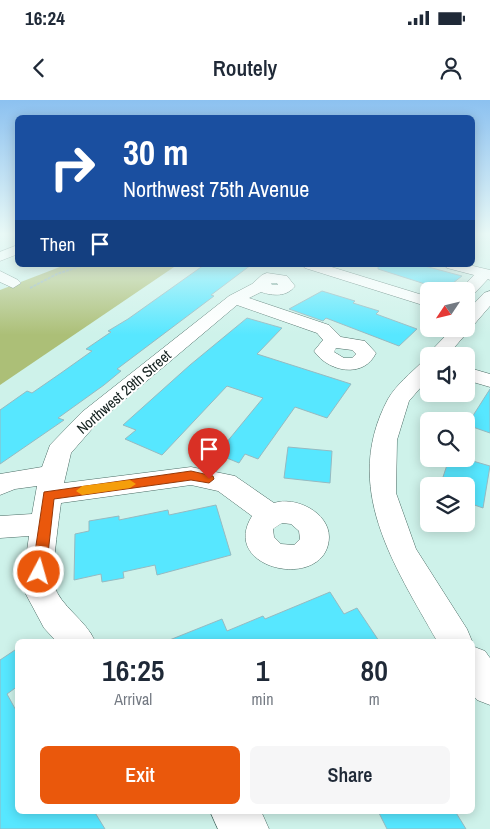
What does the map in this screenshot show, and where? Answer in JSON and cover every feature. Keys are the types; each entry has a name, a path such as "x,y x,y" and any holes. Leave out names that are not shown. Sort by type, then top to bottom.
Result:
{"street":[{"path":"316,267 420,299"},
{"path":"460,267 487,274"},
{"path":"475,285 487,274"},
{"name":"Northwest 29th Street","path":"76,639 56,617 38,587 50,485 59,451 90,418 236,299 261,286"},
{"path":"475,312 490,296"},
{"path":"236,299 323,330 335,342"},
{"path":"475,321 490,321"},
{"path":"420,376 400,399 386,440 383,493 403,553 455,639"},
{"path":"475,376 490,381"},
{"path":"0,485 11,480 50,485 191,476 226,483 270,515"},
{"path":"0,527 44,524"},
{"path":"475,668 490,687"},
{"path":"234,814 247,829"}],"path":[{"path":"27,290 57,274 78,267"}],"green space":[{"path":"60,267 174,267 0,385 0,290"}],"building":[{"path":"201,267 248,267 211,295 214,296 117,369 121,371 104,385 58,418 64,420 0,464 0,410 27,391 32,393 92,351 86,349 111,332 108,331"},
{"path":"378,267 429,267 462,276 454,282 420,282 378,269"},
{"path":"322,291 355,301 353,303 379,311 376,314 417,329 399,346 326,318 323,321 289,309"},
{"path":"247,318 282,328 257,354 351,384 327,418 295,407 258,459 245,454 239,463 217,454 263,398 227,386 162,455 125,439 136,430 123,425 190,365"},
{"path":"490,389 490,433 475,428 475,412"},
{"path":"288,447 332,451 330,483 284,478"},
{"path":"475,462 490,466 483,508 475,505 475,477 443,477 446,467 475,467"},
{"path":"216,505 231,555 157,575 155,565 123,572 124,578 102,582 101,574 74,580 75,534 89,531 89,521 119,516 119,520 168,510 169,515"},
{"path":"330,592 344,614 357,608 378,639 172,639 222,619 227,631 263,616 265,619"},
{"path":"15,650 15,688 7,694 15,709 15,814 96,814 105,829 0,829 0,660"},
{"path":"380,814 457,814 466,829 387,829"}],"slow traffic":[{"path":"82,491 130,484"}],"route":[{"path":"39,572 48,496 191,476 209,479"}]}
